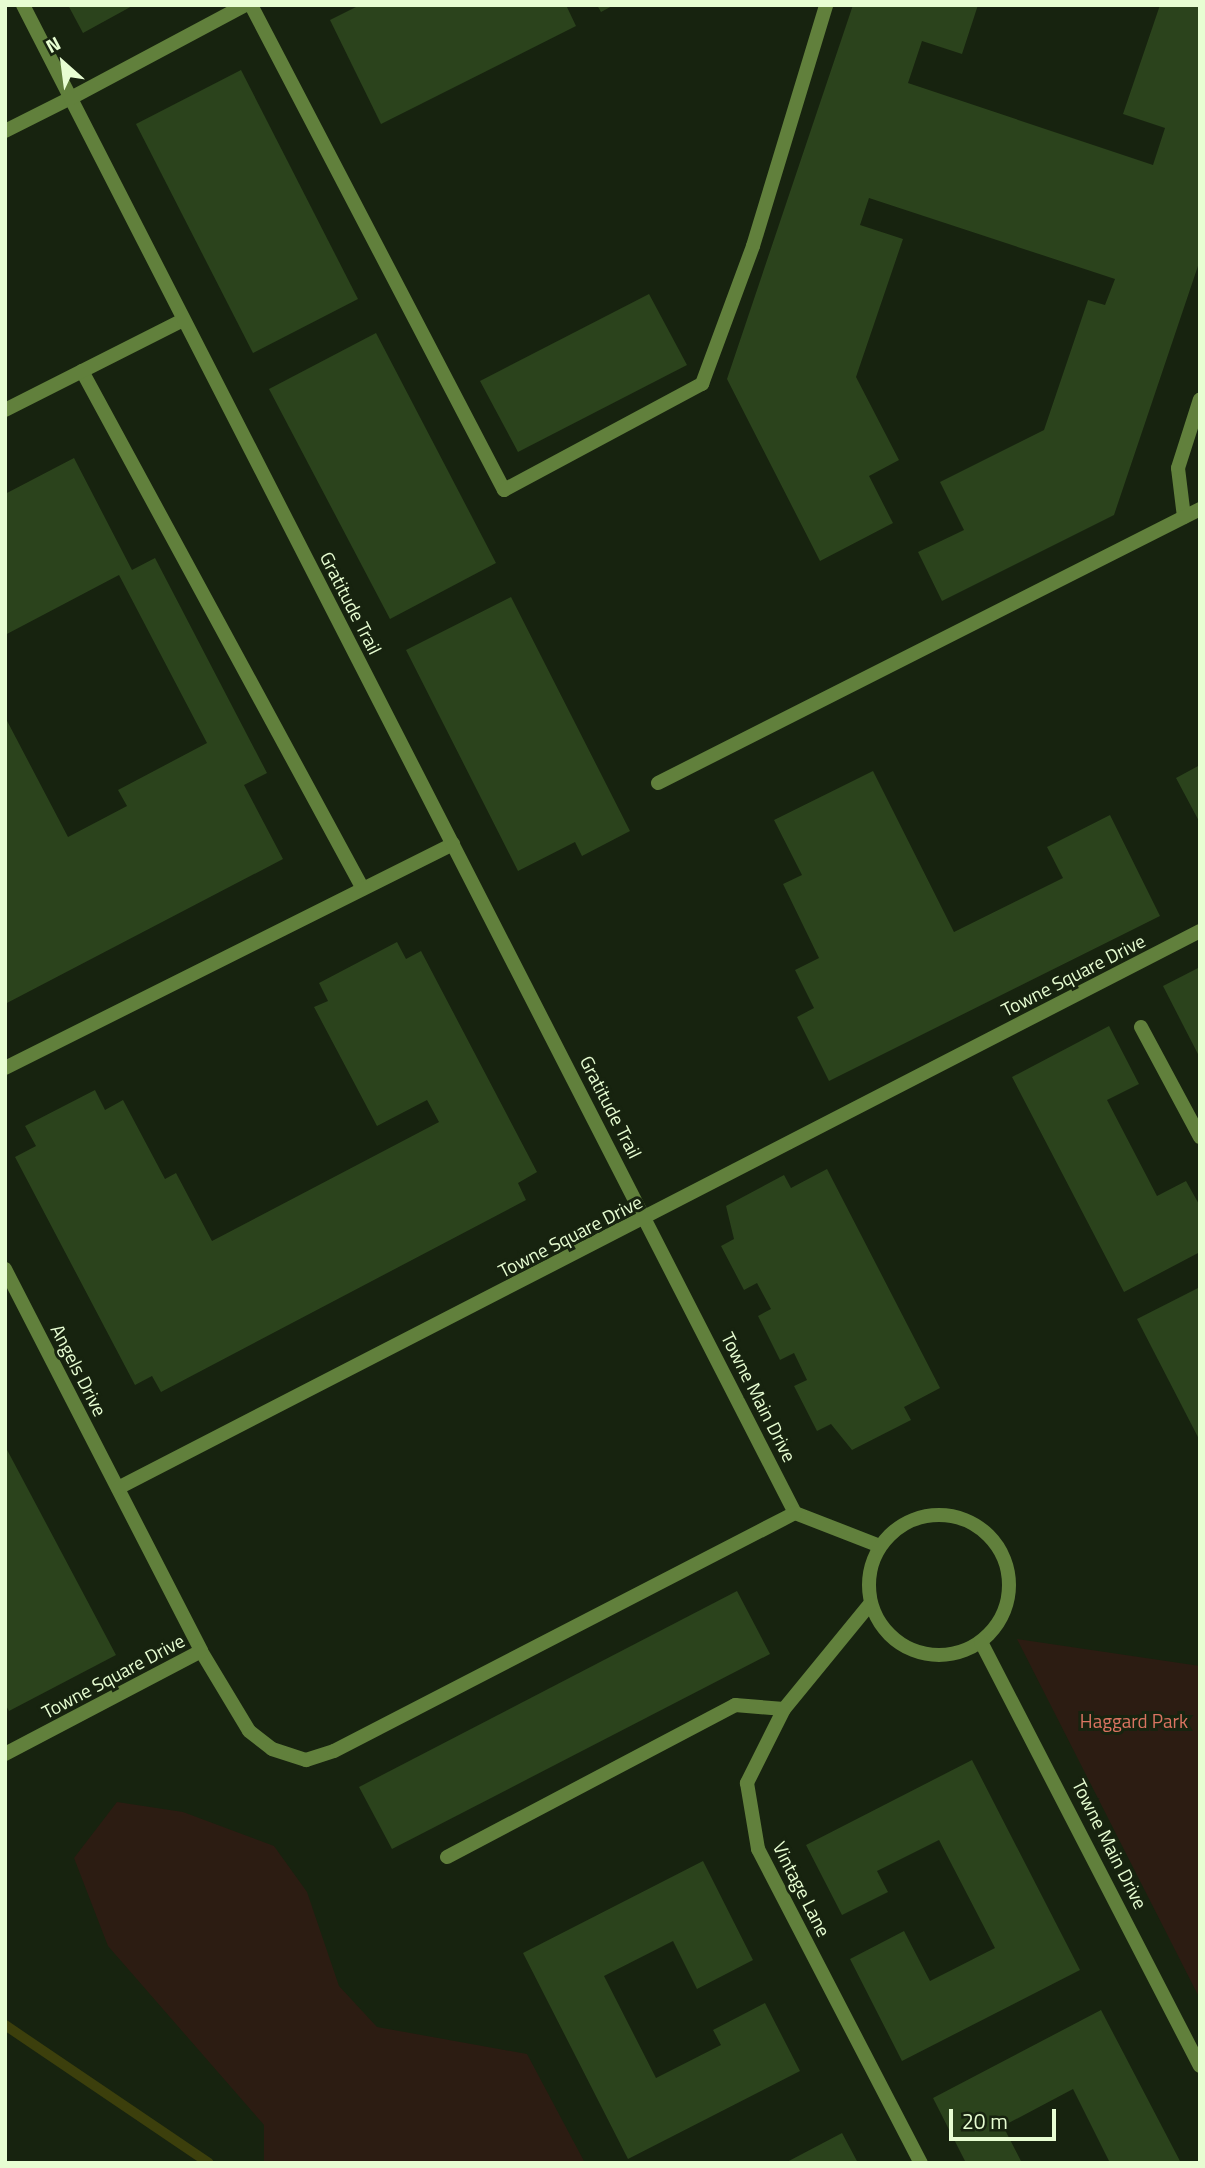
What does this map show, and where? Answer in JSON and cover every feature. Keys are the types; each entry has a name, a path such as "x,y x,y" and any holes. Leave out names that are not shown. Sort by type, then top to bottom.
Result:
{"street":[{"name":"Gratitude Trail","path":"23,5 647,1218"},
{"path":"5,131 71,99 245,5"},
{"path":"251,5 504,490 702,384 753,246 826,5"},
{"path":"5,410 183,320"},
{"path":"82,371 363,889"},
{"path":"1184,517 1178,468 1200,398"},
{"path":"658,783 1200,509"},
{"path":"5,1068 453,844"},
{"name":"Towne Square Drive","path":"795,1513 334,1751 306,1760 272,1749 249,1731 201,1651 118,1488 1200,931"},
{"path":"1141,1027 1200,1137"},
{"name":"Towne Main Drive","path":"647,1218 795,1513"},
{"name":"Angels Drive","path":"5,1269 118,1488"},
{"path":"795,1513 880,1546"},
{"path":"944,1514 988,1533 1003,1553 1009,1601 981,1642 953,1655 922,1654 894,1640 870,1604 869,1568 880,1546 919,1517 944,1514"},
{"name":"Vintage Lane","path":"870,1604 784,1709 747,1783 758,1849 920,2163"},
{"name":"Towne Main Drive","path":"981,1642 1200,2066"},
{"name":"Towne Square Drive","path":"5,1754 201,1651"},
{"path":"447,1857 735,1705 784,1709"}],"green space":[{"name":"Haggard Park","path":"1017,1639 1200,1666 1200,1999"},
{"path":"117,1802 183,1812 274,1846 307,1892 339,1986 377,2027 527,2054 585,2163 264,2163 264,2125 108,1946 74,1858"}],"building":[{"path":"68,5 134,5 83,33"},
{"path":"360,5 566,5 576,26 381,124 330,20"},
{"path":"597,5 614,5 601,12"},
{"path":"853,5 978,5 962,54 922,41 908,83 1153,165 1165,128 1123,114 1160,5 1200,5 1200,260 1114,515 942,601 918,552 964,530 940,482 1044,430 1088,300 1105,305 1115,279 869,198 860,225 903,239 856,377 899,460 869,476 893,523 820,561 727,379"},
{"path":"241,70 358,299 253,353 136,124"},
{"path":"649,294 687,365 518,452 480,381"},
{"path":"376,333 496,563 390,619 269,389"},
{"path":"74,458 132,570 155,558 267,773 244,785 283,859 5,1004 5,717 68,837 127,806 118,790 207,743 119,575 5,635 5,494"},
{"path":"511,597 630,831 582,856 575,842 518,871 406,650"},
{"path":"1200,765 1200,823 1176,778"},
{"path":"873,771 954,932 1063,878 1047,847 1110,815 1160,916 829,1081 797,1017 814,1008 795,970 819,958 783,884 802,875 774,820"},
{"path":"397,942 406,959 421,951 537,1172 518,1183 526,1200 161,1392 152,1376 135,1385 15,1157 36,1146 25,1126 95,1090 105,1110 123,1100 165,1179 176,1173 212,1241 439,1122 427,1100 377,1126 314,1007 328,1001 319,983"},
{"path":"1200,967 1200,1058 1163,986"},
{"path":"1109,1026 1139,1084 1107,1100 1157,1196 1186,1181 1200,1206 1200,1252 1124,1292 1012,1077"},
{"path":"827,1169 940,1388 904,1407 911,1420 852,1450 831,1424 817,1431 794,1386 807,1380 794,1353 780,1360 758,1316 771,1309 757,1283 744,1290 721,1246 734,1239 726,1206 784,1175 791,1188"},
{"path":"1200,1287 1200,1441 1137,1319"},
{"path":"5,1446 116,1655 9,1711 5,1704"},
{"path":"737,1591 770,1654 392,1849 359,1787"},
{"path":"972,1760 1080,1970 902,2061 850,1959 904,1931 930,1981 995,1948 939,1840 877,1871 888,1892 842,1915 806,1845"},
{"path":"703,1861 753,1960 697,1989 673,1941 604,1976 656,2078 721,2045 713,2030 765,2003 800,2071 628,2159 523,1953"},
{"path":"1101,2010 1181,2163 1110,2163 1073,2089 1003,2126 1022,2163 966,2163 933,2098"},
{"path":"842,2133 858,2163 785,2163"}],"waterway":[{"path":"5,2025 209,2163"}]}
